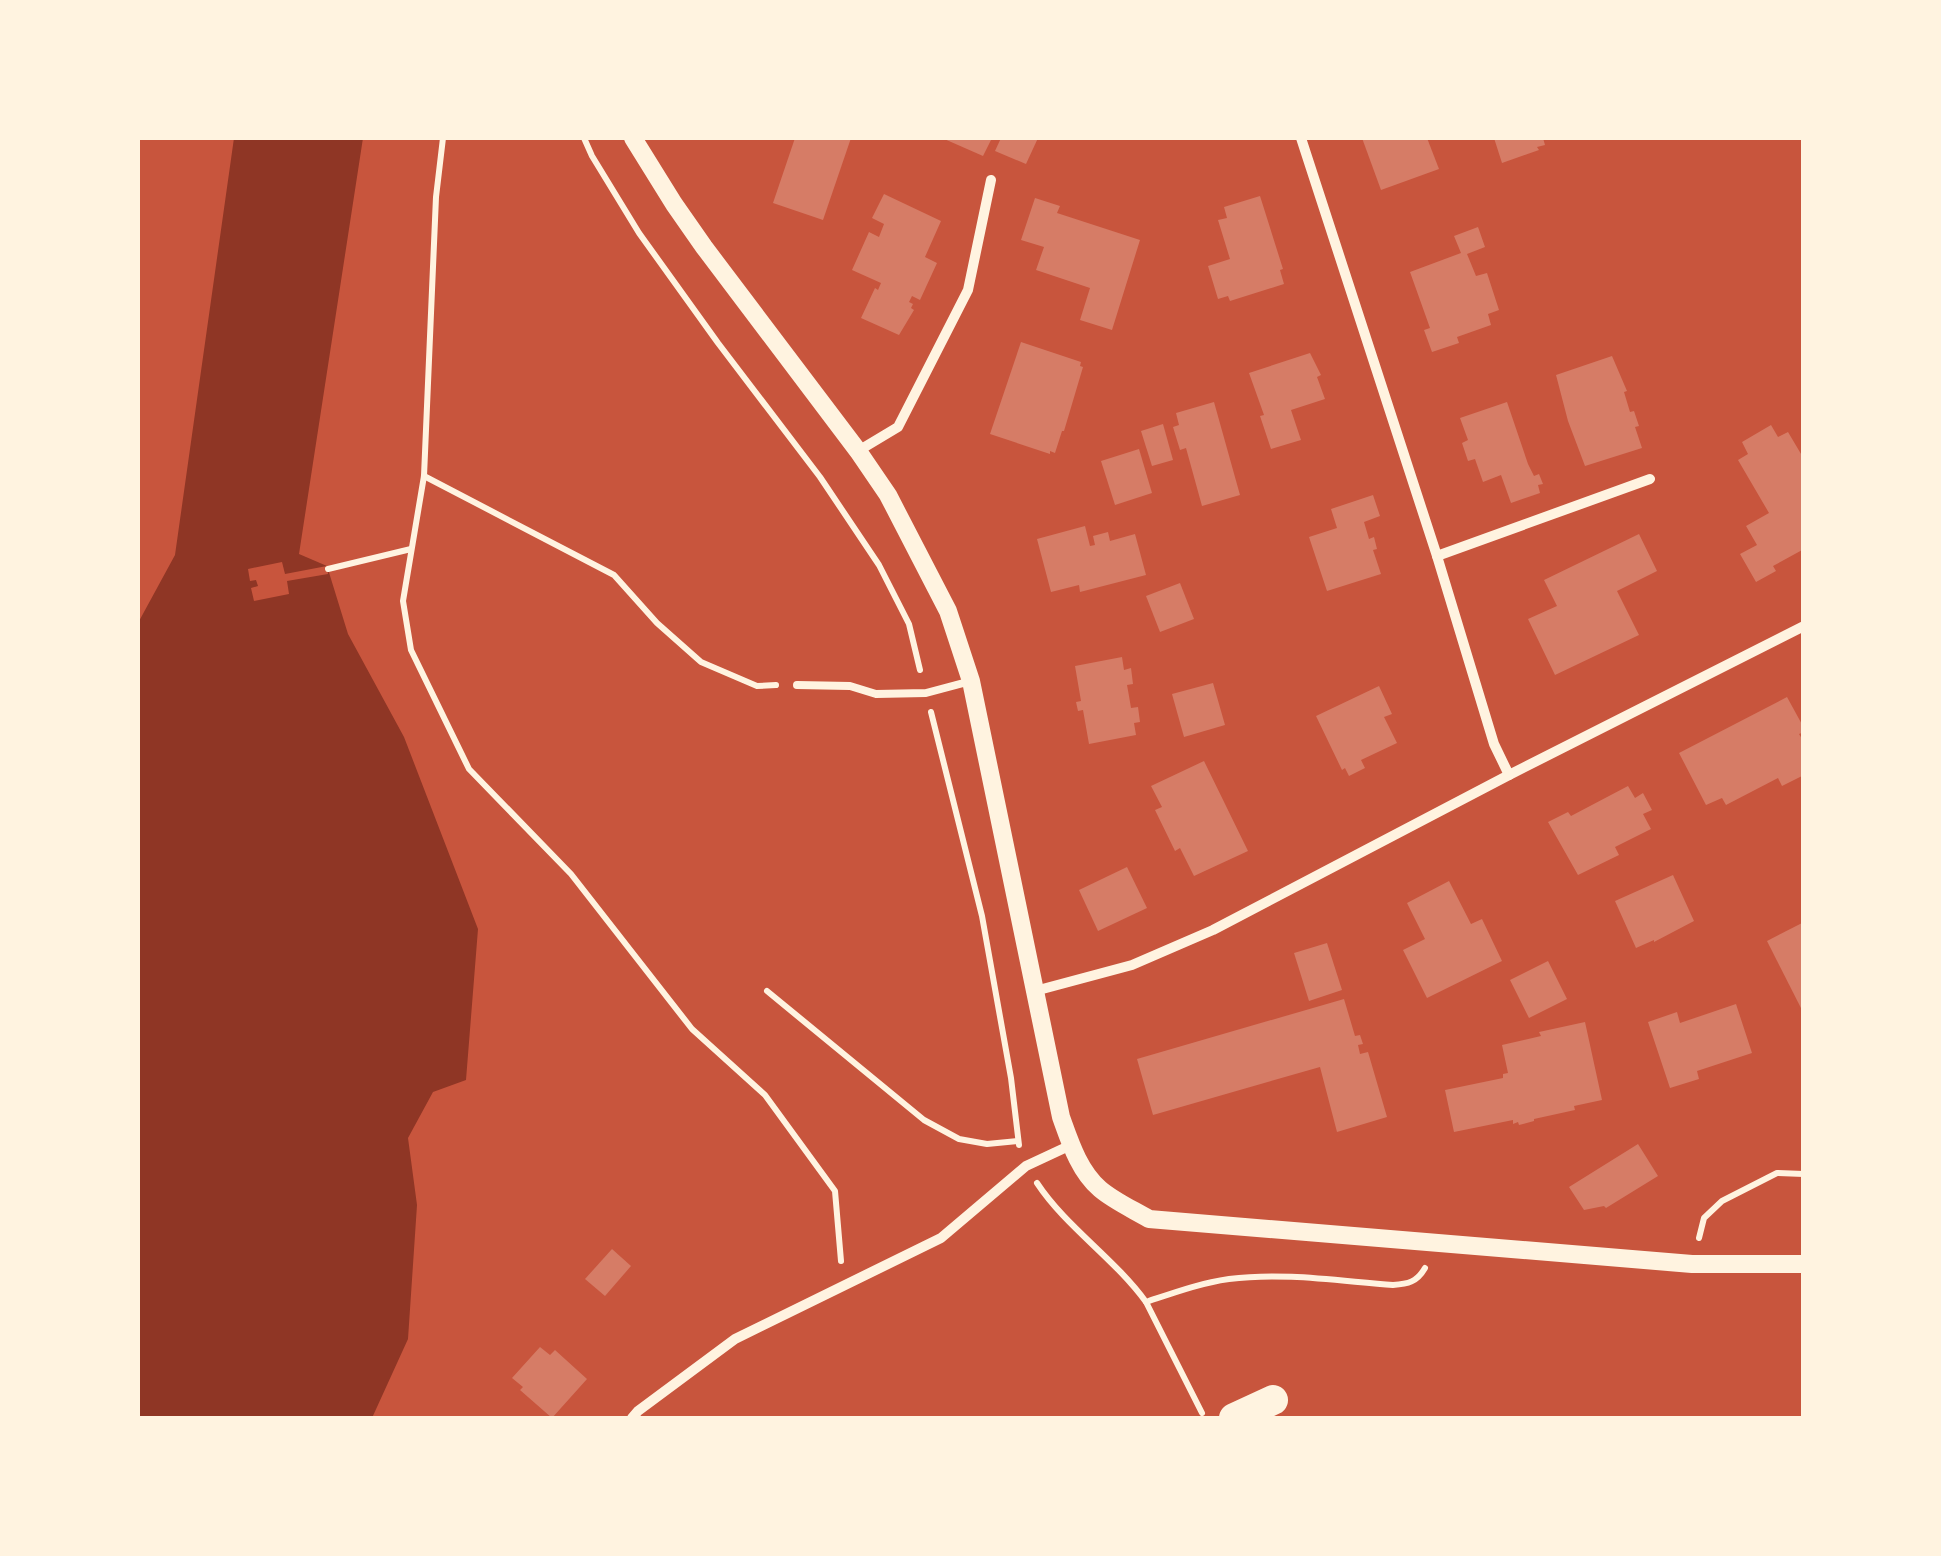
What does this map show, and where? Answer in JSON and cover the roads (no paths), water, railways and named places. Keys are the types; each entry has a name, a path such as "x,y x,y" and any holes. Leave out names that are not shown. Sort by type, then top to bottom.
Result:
{"highway":[{"path":"1234,1418 1272,1400"}],"street":[{"path":"632,138 704,247 888,494 948,610 971,681 1061,1117 1080,1164 1099,1189 1150,1220 1692,1264 1804,1264"},
{"path":"1302,138 1494,744 1508,775"},
{"path":"858,451 898,427 968,290 990,180"},
{"path":"1436,556 1650,478"},
{"path":"1035,991 1132,965 1213,930 1804,626"},
{"path":"632,1418 735,1339 940,1238 1026,1166 1071,1145"}],"lane":[{"path":"797,684 850,686 876,694 926,693 971,681"}]}
